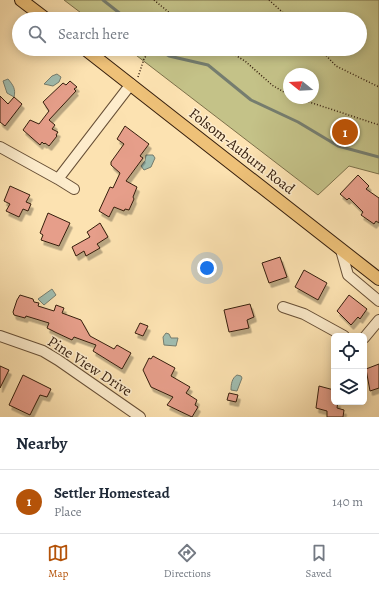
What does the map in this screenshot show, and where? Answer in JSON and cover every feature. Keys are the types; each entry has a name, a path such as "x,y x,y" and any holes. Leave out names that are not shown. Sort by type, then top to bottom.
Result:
{"main road":[{"path":"21,0 37,12"},
{"name":"Folsom-Auburn Road","path":"94,56 379,279"}],"street":[{"path":"58,179 131,84"},
{"path":"0,147 74,189"},
{"path":"341,250 348,275 379,300"},
{"path":"282,307 304,314 339,333"},
{"path":"367,334 379,320"},
{"name":"Pine View Drive","path":"0,336 36,348 58,360 140,417"}],"path":[{"path":"154,0 168,12"},
{"path":"269,0 282,12"},
{"path":"131,84 139,76 146,56"},
{"path":"237,56 246,61 272,85 283,91"},
{"path":"327,56 336,66 379,87"},
{"path":"315,104 379,126"}],"shaded area":[{"path":"64,0 379,0 379,174 349,166 318,195 137,56 367,56 367,12 80,12"},
{"path":"57,74 61,77 59,82 53,86 44,84 52,76"},
{"path":"8,79 14,87 14,97 7,93 3,81"},
{"path":"146,155 153,155 155,158 151,167 144,170 141,166 145,161"},
{"path":"52,289 56,295 44,305 38,299"},
{"path":"166,333 169,334 171,338 178,338 176,346 164,345 163,337"},
{"path":"237,375 241,376 242,378 237,391 231,390 232,381"}],"building":[{"path":"70,81 77,87 74,89 76,91 49,120 55,125 52,129 58,132 56,135 57,136 49,146 42,142 40,145 23,130 30,120 39,124 49,111 43,102 63,83 66,85"},
{"path":"0,96 8,104 14,97 22,104 5,126 0,122"},
{"path":"125,126 149,144 140,156 143,158 126,181 137,187 129,210 125,209 124,211 114,207 109,217 99,211 110,187 113,188 120,173 111,165 111,162 124,144 117,139"},
{"path":"358,175 369,186 366,189 379,198 379,223 376,221 374,224 361,215 363,212 349,198 347,200 340,194"},
{"path":"10,186 30,195 26,202 31,204 28,211 23,209 19,217 6,211 10,204 4,201"},
{"path":"48,213 70,223 59,246 41,240 43,235 40,233"},
{"path":"100,223 108,237 97,244 100,248 86,256 84,251 76,256 72,247 90,237 87,232"},
{"path":"280,257 287,277 269,283 262,263"},
{"path":"304,270 327,283 318,300 295,287"},
{"path":"20,295 33,299 34,302 39,303 38,306 54,311 56,305 64,308 62,313 81,320 90,336 114,349 117,345 131,353 122,369 93,351 96,345 74,337 72,340 57,333 47,328 49,323 26,316 25,318 14,315 13,312"},
{"path":"349,295 367,309 360,319 358,317 351,325 337,311"},
{"path":"250,304 254,317 247,320 249,328 229,332 224,310"},
{"path":"140,323 148,326 143,336 135,333"},
{"path":"153,356 175,368 171,376 190,387 186,393 197,400 195,405 198,407 192,417 167,405 173,397 151,387 143,370 149,358 151,359"},
{"path":"379,364 379,388 370,391 367,369"},
{"path":"0,366 9,370 0,388"},
{"path":"23,375 51,389 47,397 40,395 30,415 9,405"},
{"path":"319,386 331,389 331,405 338,405 337,408 344,410 343,417 327,417 327,411 316,408"},
{"path":"229,393 238,395 236,402 227,400"}],"waterway":[{"path":"103,0 118,12"},
{"path":"169,56 208,65 251,100 298,122 338,146 379,157"}],"place":[{"name":"Settler Homestead","path":"345,132"}]}
